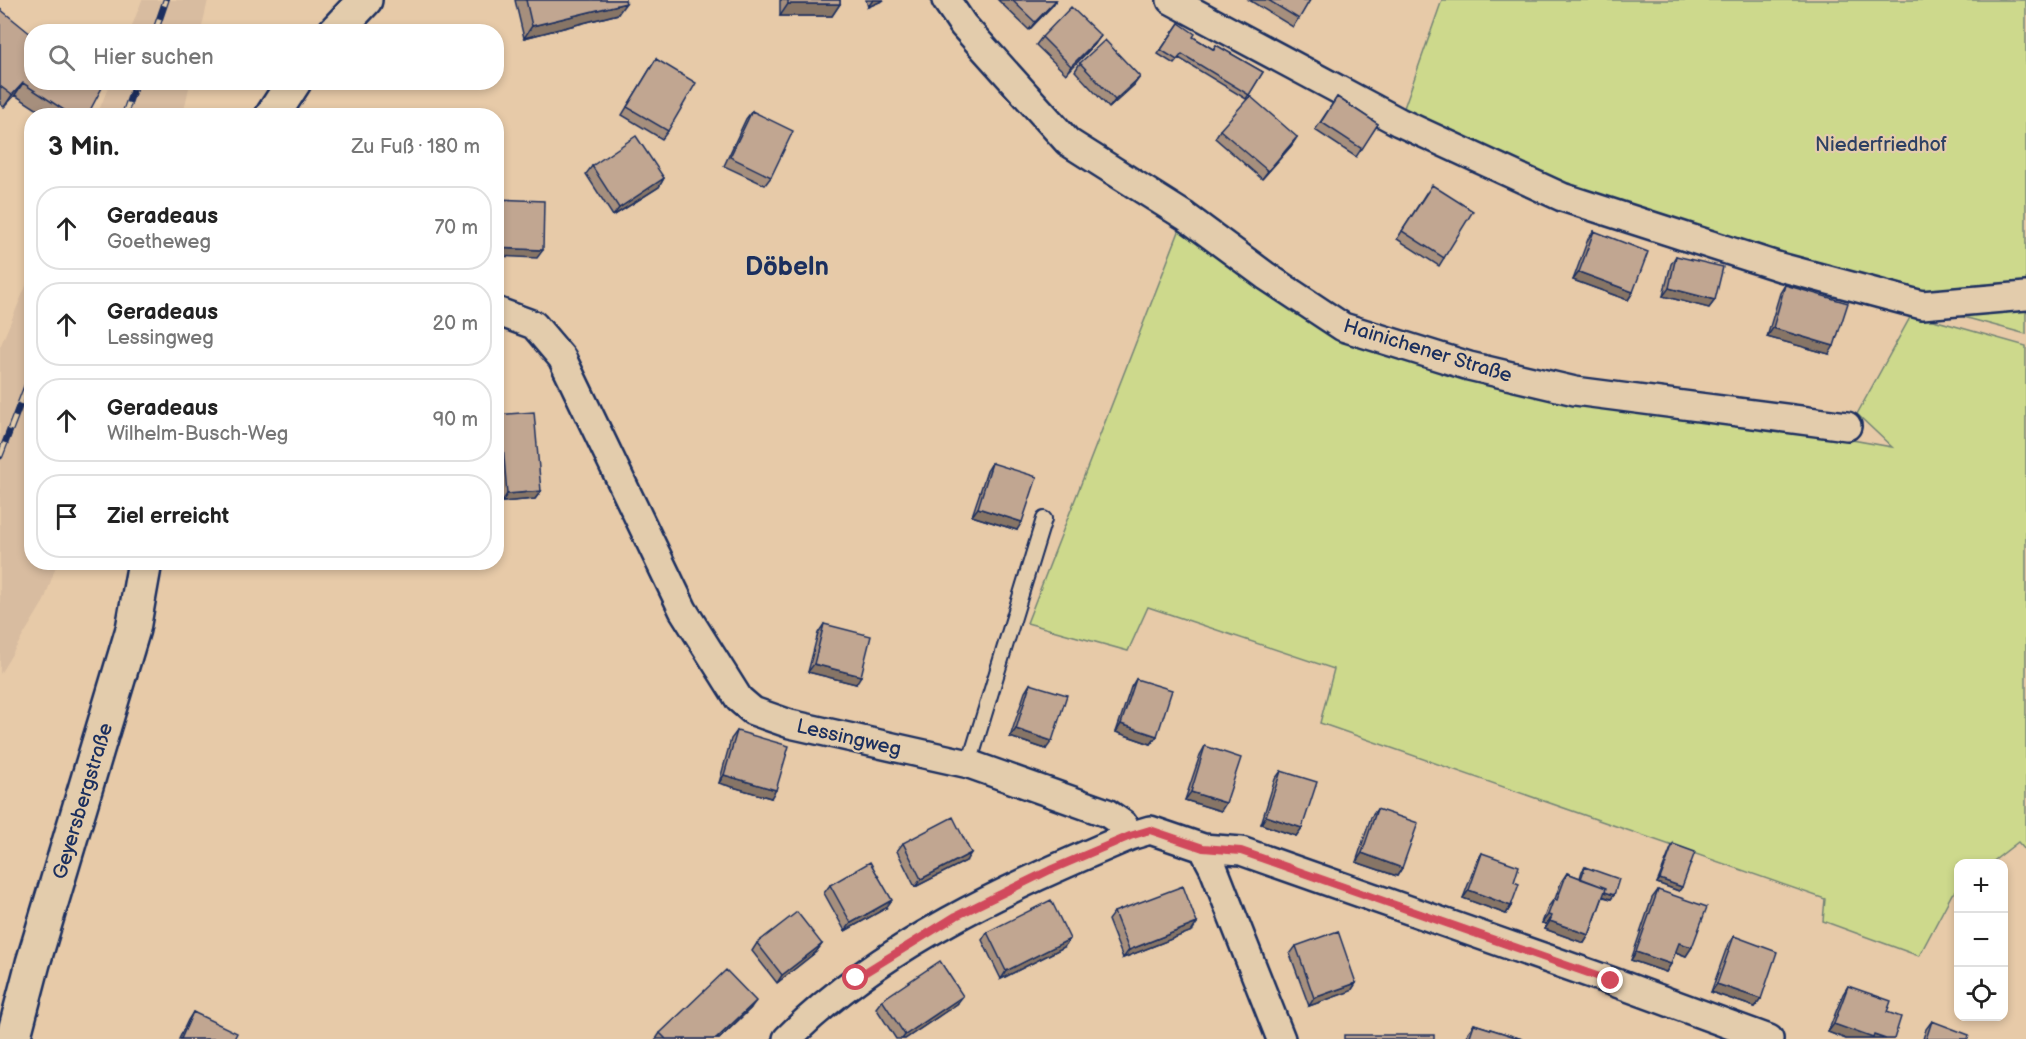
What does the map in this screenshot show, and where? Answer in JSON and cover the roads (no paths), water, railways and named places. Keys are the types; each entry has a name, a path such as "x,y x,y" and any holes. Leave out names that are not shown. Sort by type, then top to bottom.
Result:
{"main road":[{"path":"342,24 365,0"},
{"path":"277,108 289,90"},
{"name":"Geyersbergstraße","path":"13,1039 33,963 133,629 144,570"}],"street":[{"name":"Hainichener Straße","path":"946,0 963,25 1068,142 1185,216 1266,276 1343,327 1469,366 1575,391 1847,426"},
{"path":"1171,0 1399,122 1562,197 1780,267 1922,305 2026,296"},
{"name":"Lessingweg","path":"504,314 534,325 562,358 683,610 739,699 753,711 790,724 969,765 1107,813 1123,824 1130,836"},
{"path":"787,1039 856,978 956,916 1050,870 1130,836 1150,830 1203,848 1241,851 1769,1039"},
{"path":"1203,848 1214,867 1281,1039"}],"lane":[{"path":"969,765 1044,519"}],"railway":[{"path":"158,24 166,0"},
{"path":"127,108 133,90"},
{"path":"0,456 24,394"}],"district":[{"name":"Döbeln","path":"787,266"}],"park label":[{"name":"Niederfriedhof","path":"1881,144"}]}
